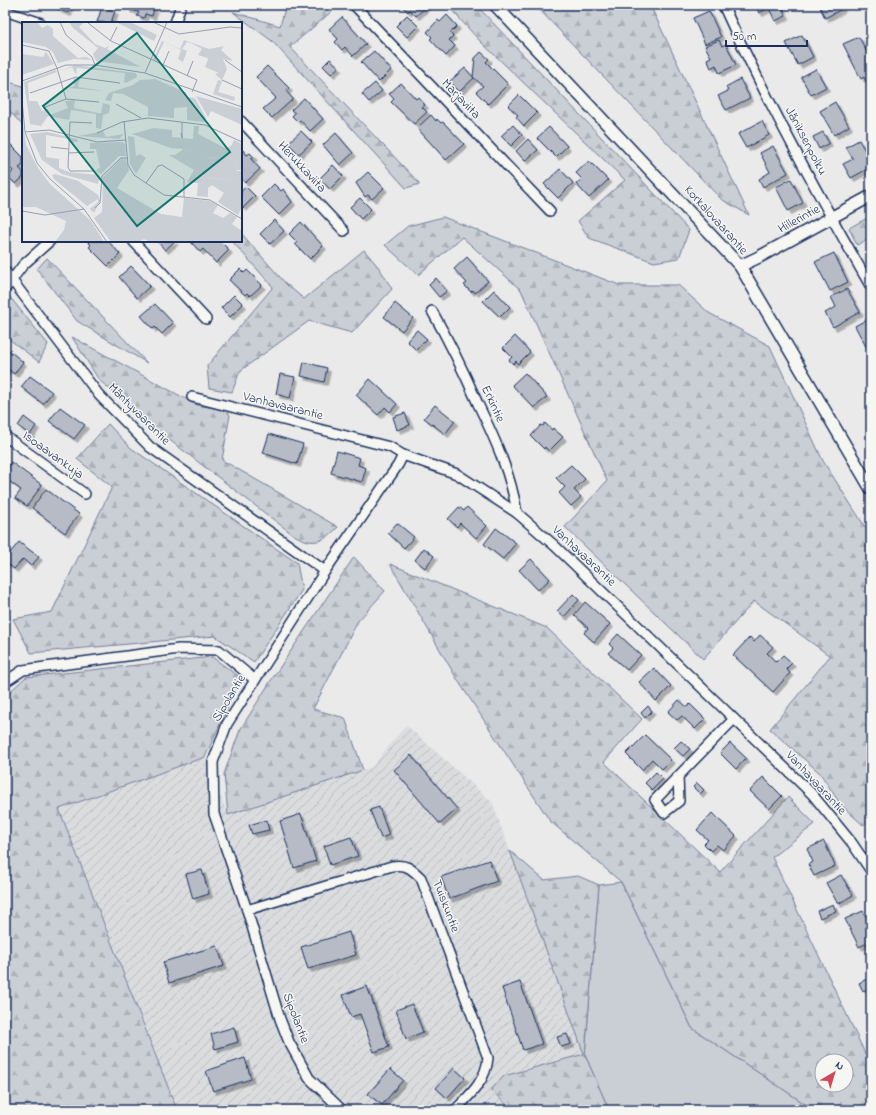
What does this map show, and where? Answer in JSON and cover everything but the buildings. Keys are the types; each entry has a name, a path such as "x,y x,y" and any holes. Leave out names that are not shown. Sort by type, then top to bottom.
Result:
{"street":[{"path":"175,22 181,5"},
{"name":"Marjaviita","path":"354,5 550,211"},
{"name":"Korkalovaarantie","path":"495,5 740,266 871,489"},
{"name":"Jäniksenpolku","path":"723,5 748,61 831,218 871,287"},
{"path":"5,11 38,22"},
{"name":"Herukkaviita","path":"242,122 344,231"},
{"name":"Hillerintie","path":"740,266 871,196"},
{"path":"5,289 23,265 49,242"},
{"path":"134,242 206,319"},
{"name":"Mäntyvaarantie","path":"5,271 99,395 150,447 325,571"},
{"name":"Erkintie","path":"432,311 451,345 502,458 514,490 517,513"},
{"name":"Vanhavaarantie","path":"192,396 390,447 403,455 457,474 517,513 555,546 812,794 852,843 871,871"},
{"name":"Isoaavankuja","path":"5,436 85,494"},
{"name":"Sipolantie","path":"342,1110 309,1078 289,1042 247,910 214,814 213,762 227,724 325,571 398,465 403,455"},
{"path":"5,682 23,670 179,649 219,650 256,680"},
{"path":"678,777 734,719"},
{"name":"Tuiskuntie","path":"247,910 392,866 404,864 413,869 421,878 488,1058 487,1069 482,1079 474,1091 455,1110"}],"shaded area":[{"path":"406,725 492,802 585,1055 565,1060 491,1091 512,1110 177,1110 59,809 205,757 228,815 372,767"}],"green space":[{"path":"286,5 339,5 290,47 420,184 406,188 272,41 233,12 280,26"},
{"path":"447,5 476,5 689,230 679,258 654,262 589,238 578,221 625,180 479,40"},
{"path":"535,5 650,5 749,215 721,199"},
{"path":"5,81 22,86 22,125 5,106"},
{"path":"871,216 871,238 857,245 849,228"},
{"path":"443,217 619,285 678,285 709,313 770,346 823,461 871,536 871,583 862,587 871,605 871,819 863,825 841,805 820,773 770,729 830,656 754,601 703,659 565,527 607,481 521,290 462,237 418,275 385,245 408,226"},
{"path":"242,234 286,284 304,299 364,250 380,269 392,289 352,333 309,321 240,371 232,392 209,388 207,366 273,287 233,242 242,242"},
{"path":"47,258 147,363 77,321 37,269"},
{"path":"5,291 48,344 39,362 5,336"},
{"path":"72,337 197,405 226,410 230,415 222,460 338,527 327,537 316,541 305,540 291,533 163,435 99,380"},
{"path":"108,424 131,448 297,563 302,590 254,662 215,636 31,653 13,619 52,612 112,487 77,459"},
{"path":"354,557 385,591 358,621 313,709 345,718 363,770 228,815 224,774 240,730 270,682"},
{"path":"390,564 547,628 642,719 604,762 720,872 788,797 815,824 772,857 871,1066 871,1110 814,1110 692,1028 621,882 550,821 457,679"},
{"path":"212,657 241,678 205,757 59,809 177,1110 5,1110 5,696 26,677"},
{"path":"510,851 544,880 578,876 599,885 585,1055 609,1110 512,1110 491,1090 504,1076 584,1054"},
{"path":"621,882 692,1028 814,1110 609,1110 585,1055 599,885"}]}
